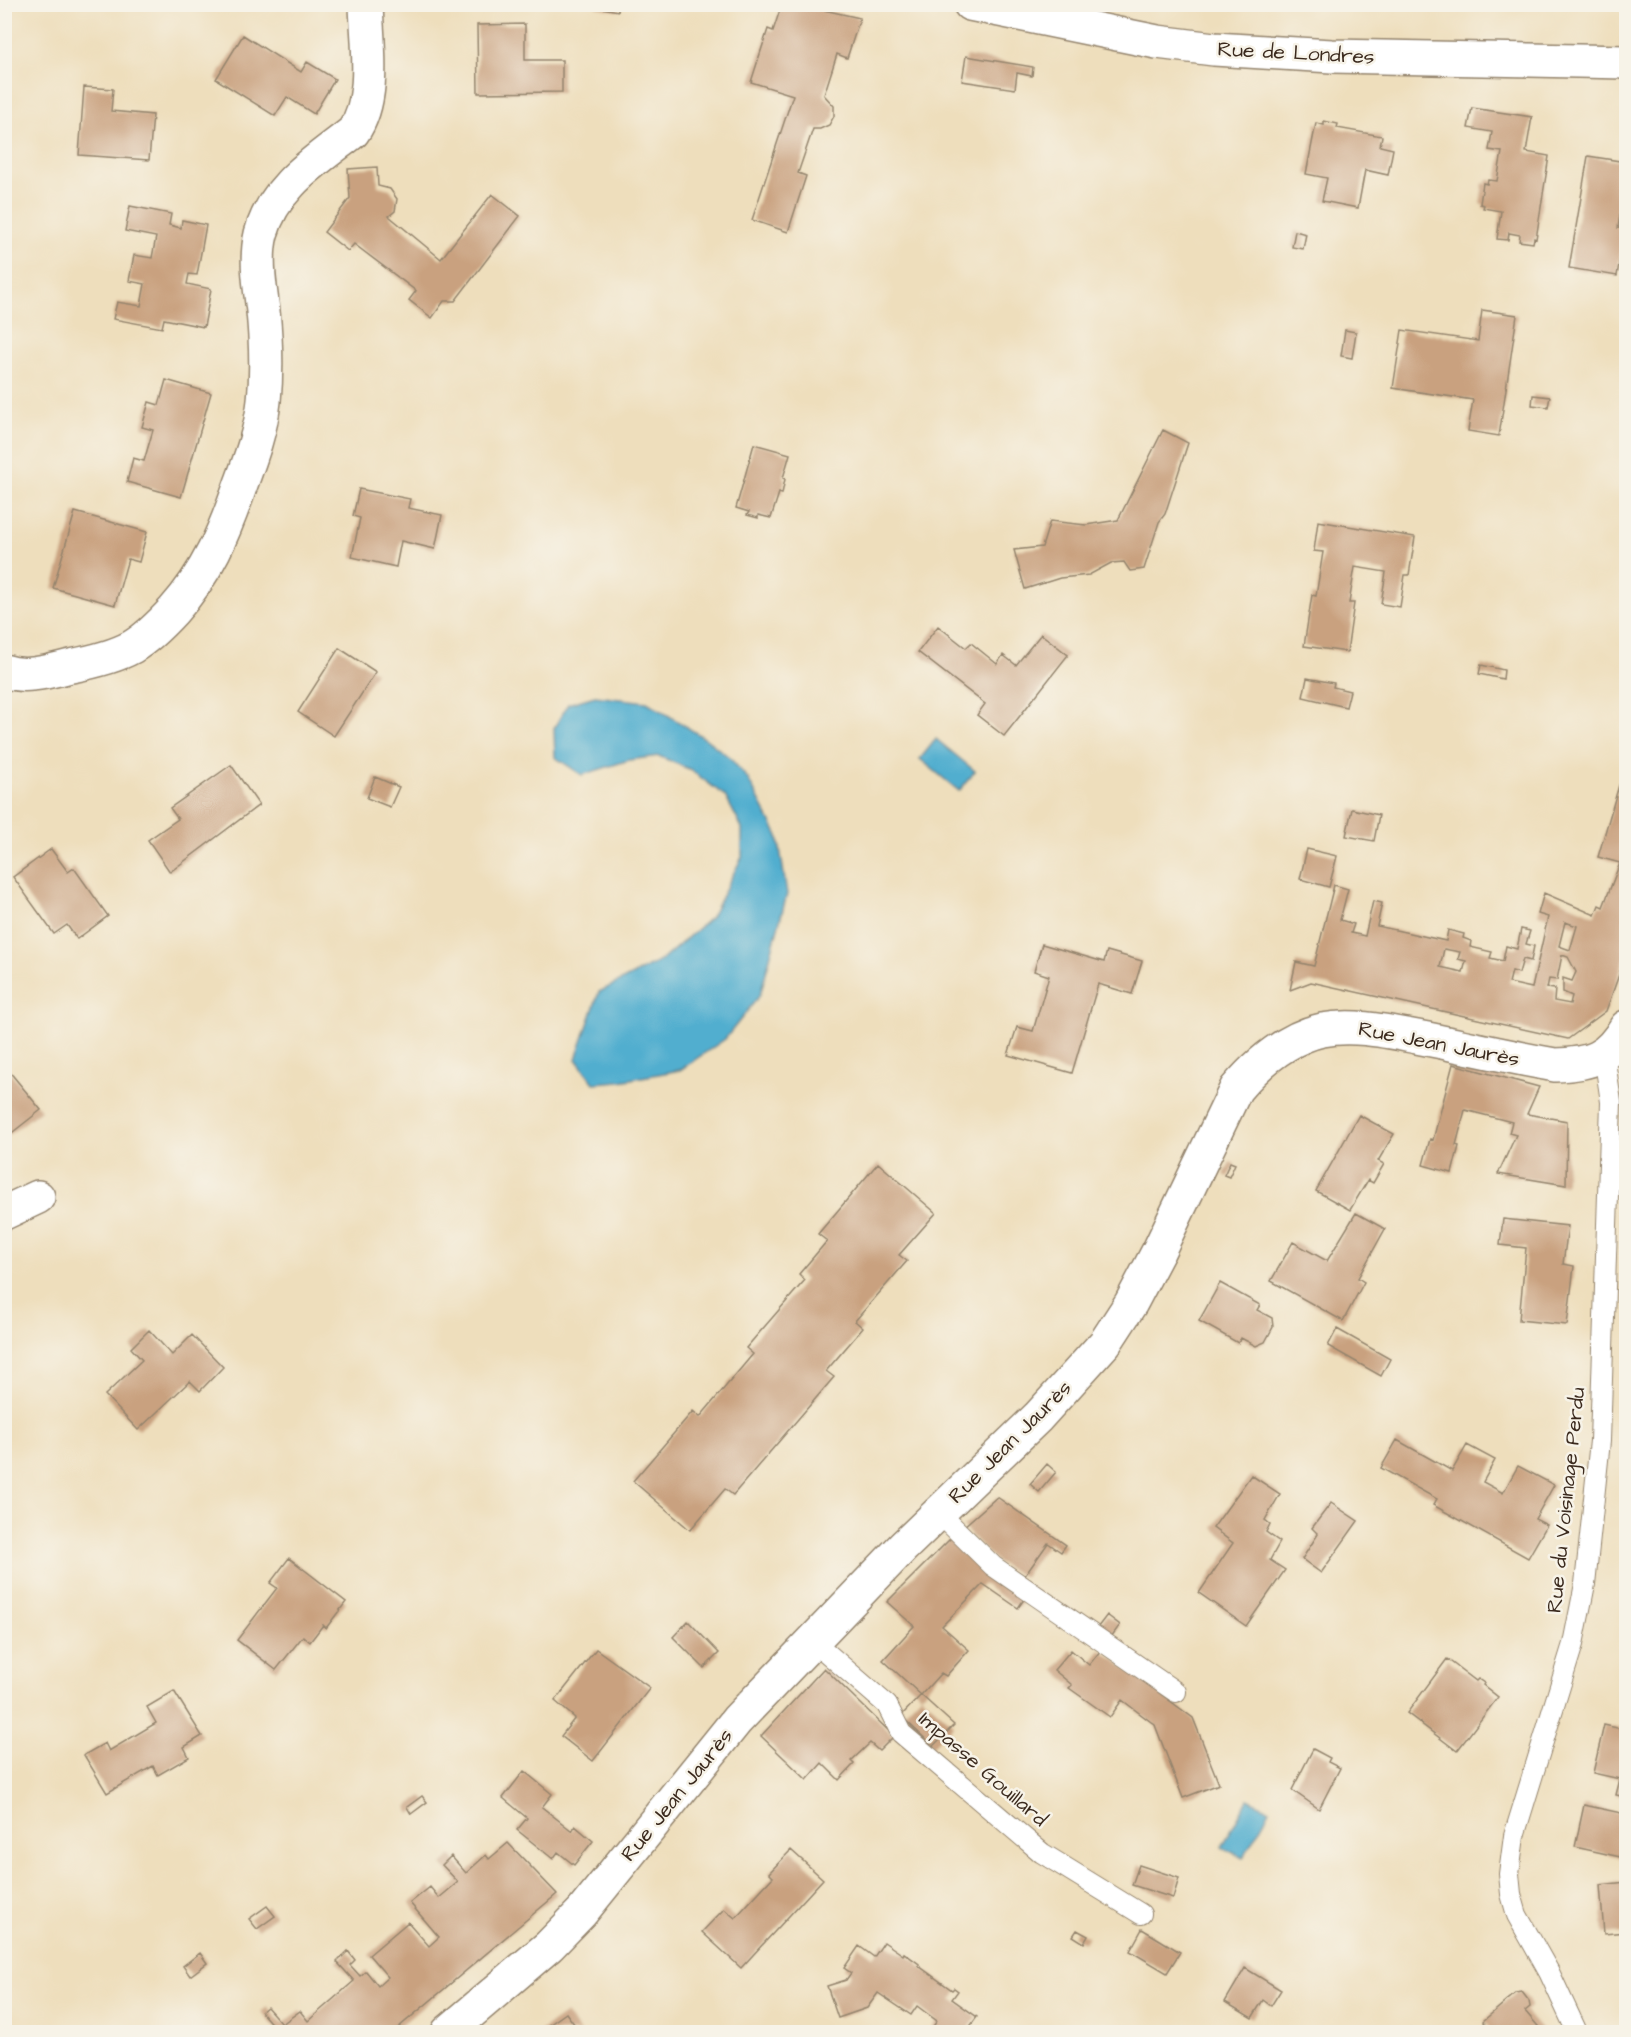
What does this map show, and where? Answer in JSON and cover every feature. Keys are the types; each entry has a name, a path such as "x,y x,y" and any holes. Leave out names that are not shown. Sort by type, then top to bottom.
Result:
{"street":[{"path":"4,671 41,674 110,656 130,647 144,639 166,619 196,582 210,560 221,538 249,462 264,404 266,354 258,263 261,234 273,202 286,186 353,132 360,121 365,110 368,84 366,4"},
{"name":"Rue de Londres","path":"970,4 1157,42 1214,49 1307,55 1626,62"},
{"name":"Rue Jean Jaurès","path":"448,2032 549,1946 582,1912 737,1720 903,1547 1038,1417 1105,1343 1131,1303 1148,1271 1236,1089 1254,1068 1275,1052 1311,1034 1347,1027 1382,1031 1556,1065 1582,1064 1604,1055"},
{"path":"1604,1055 1626,1027"},
{"path":"4,1213 38,1197"}],"lane":[{"name":"Rue du Voisinage Perdu","path":"1577,2032 1549,1972 1517,1915 1511,1894 1509,1874 1514,1836 1573,1644 1585,1584 1602,1408 1611,1102 1604,1055"},
{"path":"939,1513 993,1566 1176,1692"},
{"name":"Impasse Gouillard","path":"812,1640 886,1705 901,1733 1042,1852 1141,1914"}],"water":[{"path":"595,696 647,702 706,739 729,757 748,779 778,836 787,894 760,995 725,1039 680,1070 620,1081 594,1083 576,1059 599,992 662,960 711,917 742,857 742,828 725,796 691,770 659,756 629,760 582,775 555,757 554,728 568,704"},
{"path":"936,739 975,771 959,791 920,759"},
{"path":"1248,1799 1270,1810 1243,1858 1222,1847"}],"building":[{"path":"597,4 620,4 618,11 596,7"},
{"path":"782,4 797,4 860,18 847,58 837,54 824,95 834,106 834,116 829,125 813,129 798,173 806,176 788,232 752,220 793,95 751,82 768,29 773,31"},
{"path":"525,24 525,60 562,60 562,92 478,93 477,25"},
{"path":"243,35 301,72 307,62 335,79 314,114 287,97 275,116 216,79"},
{"path":"966,56 1033,67 1032,76 1017,73 1015,89 962,81"},
{"path":"84,87 113,89 111,111 153,115 149,160 79,155"},
{"path":"1472,108 1532,117 1526,152 1549,156 1536,239 1534,238 1533,243 1519,241 1520,235 1509,233 1508,240 1497,239 1501,211 1483,208 1484,205 1480,204 1483,183 1487,184 1488,180 1497,181 1502,152 1489,150 1492,132 1468,128"},
{"path":"1324,121 1338,124 1337,128 1382,136 1380,146 1393,149 1388,175 1365,170 1358,208 1322,201 1327,178 1306,174 1316,123 1324,125"},
{"path":"1588,156 1626,162 1626,178 1618,228 1625,229 1617,276 1569,268"},
{"path":"377,167 378,186 390,189 397,199 395,211 389,216 441,259 492,194 520,216 455,301 444,301 432,318 409,300 416,291 354,244 348,251 324,232 350,198 348,169"},
{"path":"130,206 171,214 169,225 181,228 182,220 206,225 197,275 189,274 187,284 211,289 204,327 164,319 162,328 113,319 117,302 141,306 145,284 129,281 134,255 152,258 156,237 125,231"},
{"path":"1295,231 1306,234 1303,249 1292,247"},
{"path":"1482,310 1517,315 1499,436 1468,431 1473,400 1393,388 1402,330 1478,341"},
{"path":"1345,330 1356,332 1352,358 1341,356"},
{"path":"166,380 211,393 181,497 127,482 133,458 144,461 153,430 142,427 149,402 159,405"},
{"path":"1533,395 1550,397 1548,407 1532,405"},
{"path":"1163,430 1188,443 1144,569 1130,571 1124,562 1111,563 1089,575 1060,578 1025,589 1014,550 1042,547 1050,521 1086,525 1118,520"},
{"path":"754,444 790,454 783,478 785,479 782,494 779,493 771,518 747,515 749,512 736,508"},
{"path":"359,489 410,499 408,508 442,515 435,549 401,541 396,567 352,557 360,518 353,516"},
{"path":"75,512 147,532 139,562 128,559 115,605 53,588"},
{"path":"1318,521 1415,537 1409,575 1405,575 1400,607 1381,604 1386,572 1355,567 1349,603 1354,603 1347,652 1304,646 1312,595 1316,596 1323,552 1314,551"},
{"path":"938,626 966,648 971,643 997,664 1003,655 1016,665 1041,634 1068,655 1004,736 977,715 985,704 918,652"},
{"path":"339,648 376,672 334,736 298,712"},
{"path":"1481,665 1504,670 1503,679 1479,674"},
{"path":"1307,678 1334,683 1333,687 1350,691 1346,707 1303,697"},
{"path":"231,765 259,805 170,872 148,840 178,819 170,808"},
{"path":"375,777 399,787 390,807 367,798"},
{"path":"1619,785 1626,788 1626,955 1606,1011 1568,1039 1311,982 1290,990 1296,962 1314,966 1334,885 1348,889 1340,920 1354,924 1351,933 1365,936 1373,901 1382,903 1377,926 1446,941 1448,930 1464,934 1463,938 1471,941 1470,947 1492,952 1490,958 1503,961 1506,946 1517,949 1521,929 1530,931 1526,944 1534,946 1531,961 1523,959 1519,973 1512,971 1509,983 1532,988 1548,917 1538,914 1544,893 1595,915 1599,905 1603,907 1620,863 1598,857","holes":["1565,922 1577,926 1570,950 1559,946","1444,949 1460,952 1458,959 1466,961 1463,972 1440,967","1562,955 1568,957 1576,972 1572,981 1563,978 1563,992 1572,996 1570,1004 1554,1001 1555,989 1547,988 1549,979 1557,980"]},
{"path":"1352,809 1379,815 1374,841 1346,836"},
{"path":"51,849 68,872 74,868 108,916 77,939 67,925 54,934 13,877"},
{"path":"1307,849 1337,856 1329,887 1300,879"},
{"path":"1042,944 1104,962 1107,951 1142,961 1132,994 1098,984 1072,1073 1008,1055 1017,1027 1033,1031 1049,976 1034,971"},
{"path":"1453,1064 1539,1087 1527,1114 1567,1121 1566,1185 1498,1174 1516,1135 1509,1133 1512,1122 1465,1110 1452,1173 1423,1165 1430,1139 1433,1140"},
{"path":"4,1065 41,1110 4,1139"},
{"path":"1359,1115 1394,1134 1378,1161 1384,1164 1373,1183 1368,1180 1350,1210 1316,1191"},
{"path":"1230,1162 1235,1164 1229,1177 1224,1175"},
{"path":"878,1163 936,1213 899,1255 907,1261 855,1321 863,1328 826,1371 834,1377 733,1495 725,1489 690,1530 633,1481 693,1411 700,1417 753,1354 746,1348 805,1280 799,1274 827,1241 818,1234"},
{"path":"1623,1175 1626,1175 1626,1191 1623,1191"},
{"path":"1356,1213 1385,1229 1358,1278 1364,1282 1343,1321 1271,1281 1293,1242 1327,1261"},
{"path":"1503,1219 1568,1226 1563,1264 1574,1266 1567,1325 1519,1320 1526,1248 1500,1245"},
{"path":"1220,1283 1260,1305 1257,1310 1272,1318 1273,1327 1265,1342 1256,1346 1241,1338 1238,1343 1199,1321"},
{"path":"1337,1329 1390,1359 1381,1376 1328,1346"},
{"path":"149,1330 172,1355 192,1335 223,1367 200,1391 190,1381 138,1430 105,1395 142,1360 131,1348"},
{"path":"1397,1440 1452,1471 1467,1445 1495,1460 1483,1482 1503,1493 1518,1466 1554,1485 1535,1519 1547,1525 1528,1558 1433,1505 1437,1499 1381,1468"},
{"path":"1047,1464 1056,1472 1039,1492 1030,1484"},
{"path":"1251,1475 1280,1494 1265,1520 1270,1524 1266,1532 1280,1542 1270,1560 1285,1570 1246,1626 1199,1593 1233,1543 1213,1528"},
{"path":"997,1497 1066,1545 1061,1552 1048,1543 1024,1577 997,1562 963,1527"},
{"path":"1331,1503 1358,1521 1321,1573 1302,1559 1318,1534 1312,1528"},
{"path":"952,1537 1025,1598 1018,1608 983,1584 942,1626 969,1650 946,1676 941,1673 921,1695 883,1660 914,1626 887,1602"},
{"path":"289,1558 346,1602 326,1628 323,1625 310,1642 303,1636 276,1670 237,1640 277,1588 270,1583"},
{"path":"1107,1615 1120,1625 1108,1641 1094,1632"},
{"path":"688,1621 719,1653 704,1668 673,1637"},
{"path":"596,1649 650,1688 593,1761 561,1736 575,1718 555,1701"},
{"path":"1071,1650 1089,1665 1101,1650 1193,1718 1219,1784 1183,1798 1155,1725 1122,1700 1110,1717 1069,1688 1072,1685 1054,1670"},
{"path":"1447,1659 1476,1681 1478,1679 1484,1683 1483,1685 1498,1697 1457,1751 1407,1713"},
{"path":"824,1668 894,1736 879,1751 870,1743 851,1761 854,1764 839,1780 822,1763 807,1780 761,1736"},
{"path":"174,1691 202,1736 184,1747 189,1757 158,1775 153,1766 107,1793 84,1755 105,1743 109,1751 156,1723 147,1707"},
{"path":"921,1695 954,1725 933,1746 901,1716"},
{"path":"1604,1725 1626,1730 1626,1797 1616,1795 1620,1779 1593,1773"},
{"path":"1313,1749 1330,1758 1328,1762 1340,1768 1319,1809 1292,1790"},
{"path":"524,1771 552,1794 542,1807 572,1831 575,1826 593,1841 574,1865 558,1852 553,1859 517,1830 527,1818 503,1798"},
{"path":"422,1796 427,1802 411,1814 407,1807"},
{"path":"1584,1805 1626,1814 1625,1858 1575,1847"},
{"path":"508,1843 557,1894 393,2032 272,2032 276,2029 261,2012 267,2007 282,2024 300,2011 308,2021 354,1981 337,1962 348,1951 355,1960 350,1965 360,1976 366,1971 378,1986 388,1977 369,1955 408,1922 429,1946 439,1937 410,1903 430,1887 439,1898 458,1882 442,1865 451,1856 466,1873 486,1855 489,1859"},
{"path":"791,1850 823,1879 741,1968 702,1932 724,1909 735,1918 773,1877 769,1873"},
{"path":"1139,1865 1179,1878 1173,1898 1132,1885"},
{"path":"1626,1882 1626,1932 1604,1934 1600,1885"},
{"path":"267,1906 275,1916 257,1929 249,1919"},
{"path":"1142,1929 1180,1952 1167,1973 1130,1951"},
{"path":"1077,1930 1088,1936 1084,1943 1073,1936"},
{"path":"884,1942 903,1955 904,1953 952,1990 954,1988 958,1991 952,1999 977,2017 966,2032 929,2032 937,2021 917,2006 911,2015 878,1993 867,2008 838,2018 827,1986 846,1980 851,1973 844,1968 859,1946 874,1957"},
{"path":"200,1953 207,1963 190,1976 183,1966"},
{"path":"1245,1968 1281,1990 1271,2006 1263,2000 1252,2018 1225,2002"},
{"path":"1522,1992 1529,2001 1530,2007 1525,2011 1543,2032 1493,2032 1483,2021 1516,1993"},
{"path":"566,2013 580,2032 539,2032"}]}
